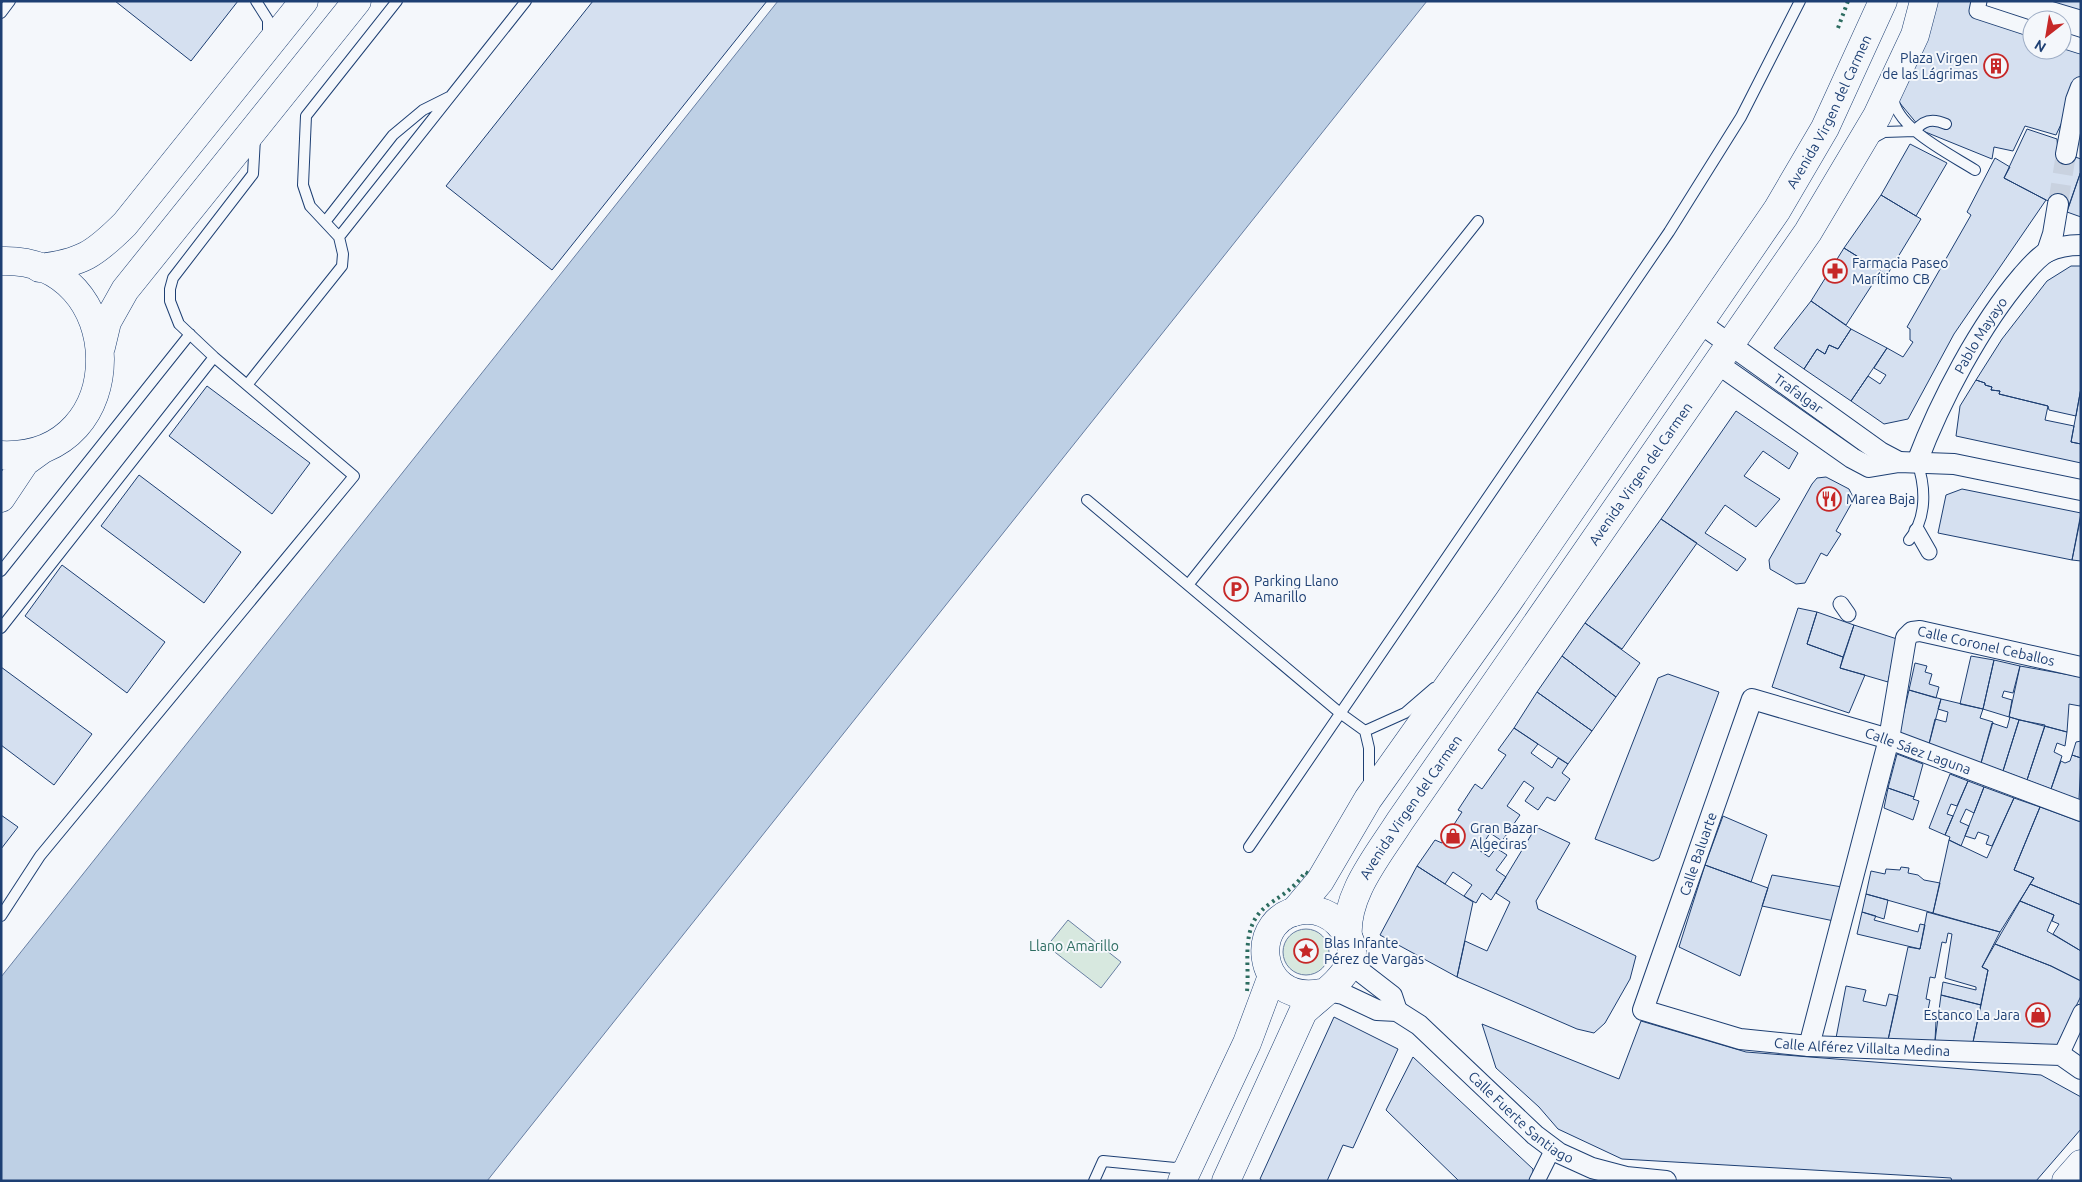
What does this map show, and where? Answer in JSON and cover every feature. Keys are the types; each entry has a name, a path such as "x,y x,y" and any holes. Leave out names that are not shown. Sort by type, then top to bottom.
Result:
{"main road":[{"path":"16,261 78,261 102,246 124,224 304,1"},
{"path":"1,498 25,462 60,439 85,414 99,382 101,347 107,322 125,290 357,1"},
{"name":"Avenida Virgen del Carmen","path":"1294,912 1320,882 1368,798 1508,602 1777,210 1825,128 1883,1"},
{"name":"Avenida Virgen del Carmen","path":"1349,944 1347,925 1354,896 1400,820 1808,232 1877,116 1915,35 1924,1"},
{"path":"16,261 54,274 81,298 90,313 101,347"},
{"path":"1,455 28,453 45,448"},
{"path":"1226,1181 1303,1012 1324,992 1340,981 1346,972 1349,944 1336,920 1327,914 1305,910 1294,912 1275,924 1269,934 1265,955 1272,976 1288,991 1310,996 1324,992"},
{"path":"1186,1171 1247,1043 1272,976"},
{"path":"2066,1181 2081,1164"}],"street":[{"path":"1979,1 1977,11 2022,26"},
{"path":"2066,154 2076,100 2081,87"},
{"path":"2046,252 2053,234 2058,204"},
{"name":"Pablo Mayayo","path":"1908,462 1928,434 1995,309 2031,266 2046,252 2071,245 2081,245"},
{"name":"Trafalgar","path":"1700,323 1724,355 1852,458 1869,467 1908,462 1954,464 2081,490"},
{"path":"1913,536 1930,552"},
{"name":"Calle Coronel Ceballos","path":"1809,1046 1889,739 1905,641 1914,627 1920,631 2081,667"},
{"name":"Calle Sáez Laguna","path":"1754,694 1889,739 2081,811"},
{"name":"Calle Baluarte","path":"1643,1010 1754,694"},
{"name":"Calle Fuerte Santiago","path":"1349,944 1360,972 1392,996 1397,1011"},
{"name":"Calle Fuerte Santiago","path":"1324,992 1343,994 1377,1010 1397,1011 1419,1025 1501,1104 1553,1149 1590,1174 1666,1181"},
{"name":"Calle Alférez Villalta Medina","path":"1643,1010 1740,1039 1809,1046 2061,1055"},
{"path":"2081,1012 2061,1055 2081,1069"},
{"path":"1537,1181 1553,1149"}],"lane":[{"path":"1,13 10,1"},
{"path":"256,1 268,20 269,33 264,50"},
{"path":"247,385 342,266 343,254 338,237 310,206 303,185 306,116 397,1"},
{"path":"338,237 526,1"},
{"path":"1249,847 1669,232 1741,117 1800,1"},
{"path":"1893,82 1894,105 1903,120 1915,131 1975,170"},
{"path":"325,222 393,135 423,110 452,95"},
{"path":"1858,148 1884,132 1915,131 1919,126 1932,120 1946,124"},
{"path":"1,916 40,856 354,476 214,357 179,324 173,313 170,289 173,278 253,174 255,127"},
{"path":"1188,585 1478,221"},
{"path":"1,571 190,334"},
{"path":"1,628 214,357"},
{"path":"1908,462 1924,480 1924,501 1913,536"},
{"path":"1087,500 1365,732 1369,748 1368,798"},
{"path":"1365,732 1405,713 1465,661"},
{"path":"1094,1181 1102,1161 1175,1168 1186,1171"}],"green space":[{"name":"Llano Amarillo","path":"1068,920 1121,962 1101,988 1047,946"},
{"path":"1302,929 1310,929 1319,933 1325,939 1329,952 1325,965 1319,971 1310,975 1302,975 1293,971 1287,965 1283,956 1283,948 1287,939 1293,933"}],"water":[{"path":"778,1 1427,1 487,1181 1,1181 1,977"}],"building":[{"path":"115,1 238,1 191,61"},
{"path":"593,1 767,1 552,270 446,186"},
{"name":"Plaza Virgen de las Lágrimas","path":"1934,1 1975,1 2022,28 2022,60 2072,60 2072,47 2081,50 2081,81 2056,135 2025,126 2013,151 1994,147 1992,159 1923,131 1899,102"},
{"path":"2051,1 2081,1 2081,10"},
{"path":"2027,129 2057,139 2058,151 2081,159 2081,171 2068,208 2046,200 2004,178"},
{"path":"1910,144 1947,163 1916,216 1881,195"},
{"path":"1995,158 2010,167 2004,178 2046,200 1954,334 1908,419 1884,424 1851,401 1868,376 1880,384 1886,375 1874,368 1887,348 1903,357 1913,342 1910,340 1910,329 1907,327 1971,215 1967,212"},
{"path":"2081,171 2081,217 2067,212"},
{"path":"1881,195 1921,219 1887,275 1844,248"},
{"path":"1844,248 1881,271 1846,325 1811,301"},
{"path":"2071,266 2081,266 2081,388 2076,416 2049,410 2048,406 1999,394 2000,391 1991,390 1992,387 1976,380 2002,339 2047,281"},
{"path":"1811,301 1851,329 1838,349 1829,345 1825,354 1817,349 1804,369 1774,348"},
{"path":"1851,329 1887,348 1851,401 1804,369 1817,349 1825,354 1829,345 1838,349"},
{"path":"1976,380 1992,387 1991,390 2000,391 1999,394 2048,406 2045,420 2074,426 2071,442 2081,444 2081,463 1956,436 1960,406"},
{"path":"207,386 310,463 272,514 169,436"},
{"path":"2081,388 2081,444 2071,442"},
{"path":"1736,411 1798,453 1789,469 1763,451 1744,476 1780,499 1756,527 1725,505 1705,533 1746,559 1737,571 1661,519"},
{"path":"139,475 241,552 204,603 101,526"},
{"path":"1826,477 1849,489 1854,499 1836,531 1841,534 1827,556 1821,553 1805,583 1796,584 1770,569 1769,560 1812,484 1817,478"},
{"path":"1962,489 2081,513 2072,560 1938,533 1946,495"},
{"path":"2081,516 2081,561 2072,560"},
{"path":"1661,519 1697,543 1622,649 1585,623"},
{"path":"62,565 165,642 127,693 25,616"},
{"path":"1798,608 1817,612 1807,644 1843,657 1840,668 1865,675 1849,713 1772,687"},
{"path":"1817,612 1854,625 1843,657 1807,644"},
{"path":"1585,623 1640,663 1616,697 1562,656"},
{"path":"1854,625 1897,639 1888,682 1840,668"},
{"path":"1562,656 1616,697 1592,731 1537,692"},
{"path":"1971,656 1994,660 1983,709 1960,704"},
{"path":"1994,660 2020,666 2013,693 2004,691 2002,697 2012,700 2009,717 1983,709"},
{"path":"1915,663 1927,666 1925,672 1932,674 1929,684 1939,687 1936,698 1909,690"},
{"path":"2020,666 2081,677 2080,706 2069,704 2067,732 2009,717"},
{"path":"1,667 92,734 54,785 1,745"},
{"path":"1668,674 1719,692 1659,858 1653,861 1595,839 1658,678"},
{"path":"1909,690 1941,699 1929,744 1899,733"},
{"path":"1537,692 1592,731 1568,764 1514,728"},
{"path":"1941,699 1983,709 1980,718 1993,722 1981,763 1929,744 1935,719 1946,722 1948,712 1938,709"},
{"path":"2010,717 2019,720 2003,771 1981,763 1992,723 2007,728"},
{"path":"2019,720 2045,725 2027,780 2003,771"},
{"path":"2045,726 2067,732 2065,746 2057,743 2054,752 2062,756 2051,789 2027,780"},
{"path":"1514,728 1538,744 1531,753 1552,768 1558,758 1568,764 1562,773 1570,779 1555,801 1547,797 1538,810 1525,801 1534,788 1524,781 1507,806 1520,815 1502,841 1490,833 1479,850 1489,857 1496,848 1507,855 1496,870 1506,877 1491,900 1482,893 1476,903 1464,896 1472,885 1453,872 1445,884 1417,866 1435,840 1442,843 1462,812 1458,810 1475,784 1482,789 1506,755 1498,750"},
{"path":"2081,741 2081,758 2072,755 2076,742"},
{"path":"1897,754 1923,764 1914,797 1888,788"},
{"path":"2072,755 2081,758 2079,800 2051,789 2061,761 2065,763 2070,761"},
{"path":"1950,774 1968,781 1957,806 1951,804 1947,814 1953,816 1945,835 1929,828"},
{"path":"1968,781 1984,787 1974,813 1966,809 1960,822 1969,826 1961,846 1949,840 1950,837 1945,835"},
{"path":"1984,787 2014,798 1992,846 1986,844 1989,836 1978,832 1975,839 1965,836"},
{"path":"1888,788 1914,797 1913,799 1919,801 1913,820 1884,808"},
{"path":"2014,798 2040,807 2014,870 2034,878 2000,932 1933,913 1949,840 1987,858"},
{"path":"2040,807 2081,822 2081,905 2030,884 2034,878 2014,870"},
{"path":"1,815 18,827 1,849"},
{"path":"1723,816 1767,835 1751,882 1705,865"},
{"path":"1536,827 1570,843 1536,901 1538,909 1636,956 1630,979 1605,1023 1594,1033 1577,1029 1457,977 1465,941 1487,951 1510,902 1496,893"},
{"path":"1705,865 1768,888 1740,976 1679,947"},
{"path":"1417,866 1473,902 1457,977 1380,935"},
{"path":"1901,867 1909,868 1908,873 1918,875 1924,880 1940,883 1933,913 1866,894 1871,871 1885,874 1886,869 1900,870"},
{"path":"1772,875 1842,887 1834,921 1762,906"},
{"path":"2030,884 2081,905 2081,951 2053,934 2059,924 2052,921 2054,915 2020,901"},
{"path":"1866,894 1888,900 1884,919 1862,912"},
{"path":"2020,901 2054,915 2047,931 2081,951 2081,981 2051,966 1995,944"},
{"path":"1862,912 1876,916 1874,920 1918,932 1920,924 1925,925 1920,949 1857,934"},
{"path":"1927,912 2000,932 1982,967 1988,970 1981,1005 1941,995 1943,982 1976,990 1976,987 1945,978 1952,934 1948,933 1946,943 1942,942 1935,978 1930,977 1926,999 1930,1000 1926,1020 1936,1021 1935,1041 1888,1040 1908,947 1920,949"},
{"path":"1995,944 2051,966 2081,981 2081,996 2057,1045 1973,1042 1988,970 1982,967"},
{"path":"1846,986 1866,990 1863,1001 1886,1006 1889,994 1898,996 1888,1040 1836,1038"},
{"path":"1941,995 1981,1005 1973,1042 1935,1041"},
{"path":"1334,1017 1398,1049 1353,1148 1343,1145 1327,1181 1263,1181 1260,1179"},
{"path":"1641,1021 1746,1052 2041,1075 2081,1097 2081,1129 2036,1181 1952,1181 1951,1178 1622,1159 1558,1129 1539,1107 1496,1068 1482,1024 1619,1079"},
{"path":"1413,1057 1533,1169 1533,1181 1459,1181 1386,1110"}],"tunnel":[{"path":"2058,204 2066,154"}],"hedge":[{"path":"1838,28 1848,1"},
{"path":"1247,991 1248,945 1253,923 1268,905 1293,887 1305,872 1309,874"}],"place":[{"name":"Plaza Virgen de las Lágrimas","path":"1996,66"},
{"name":"Farmacia Paseo Marítimo CB","path":"1835,271"},
{"name":"Marea Baja","path":"1829,499"},
{"name":"Parking Llano Amarillo","path":"1236,589"},
{"name":"Gran Bazar Algeciras","path":"1453,836"},
{"name":"Blas Infante Pérez de Vargas","path":"1306,951"},
{"name":"Estanco La Jara","path":"2038,1015"}]}
